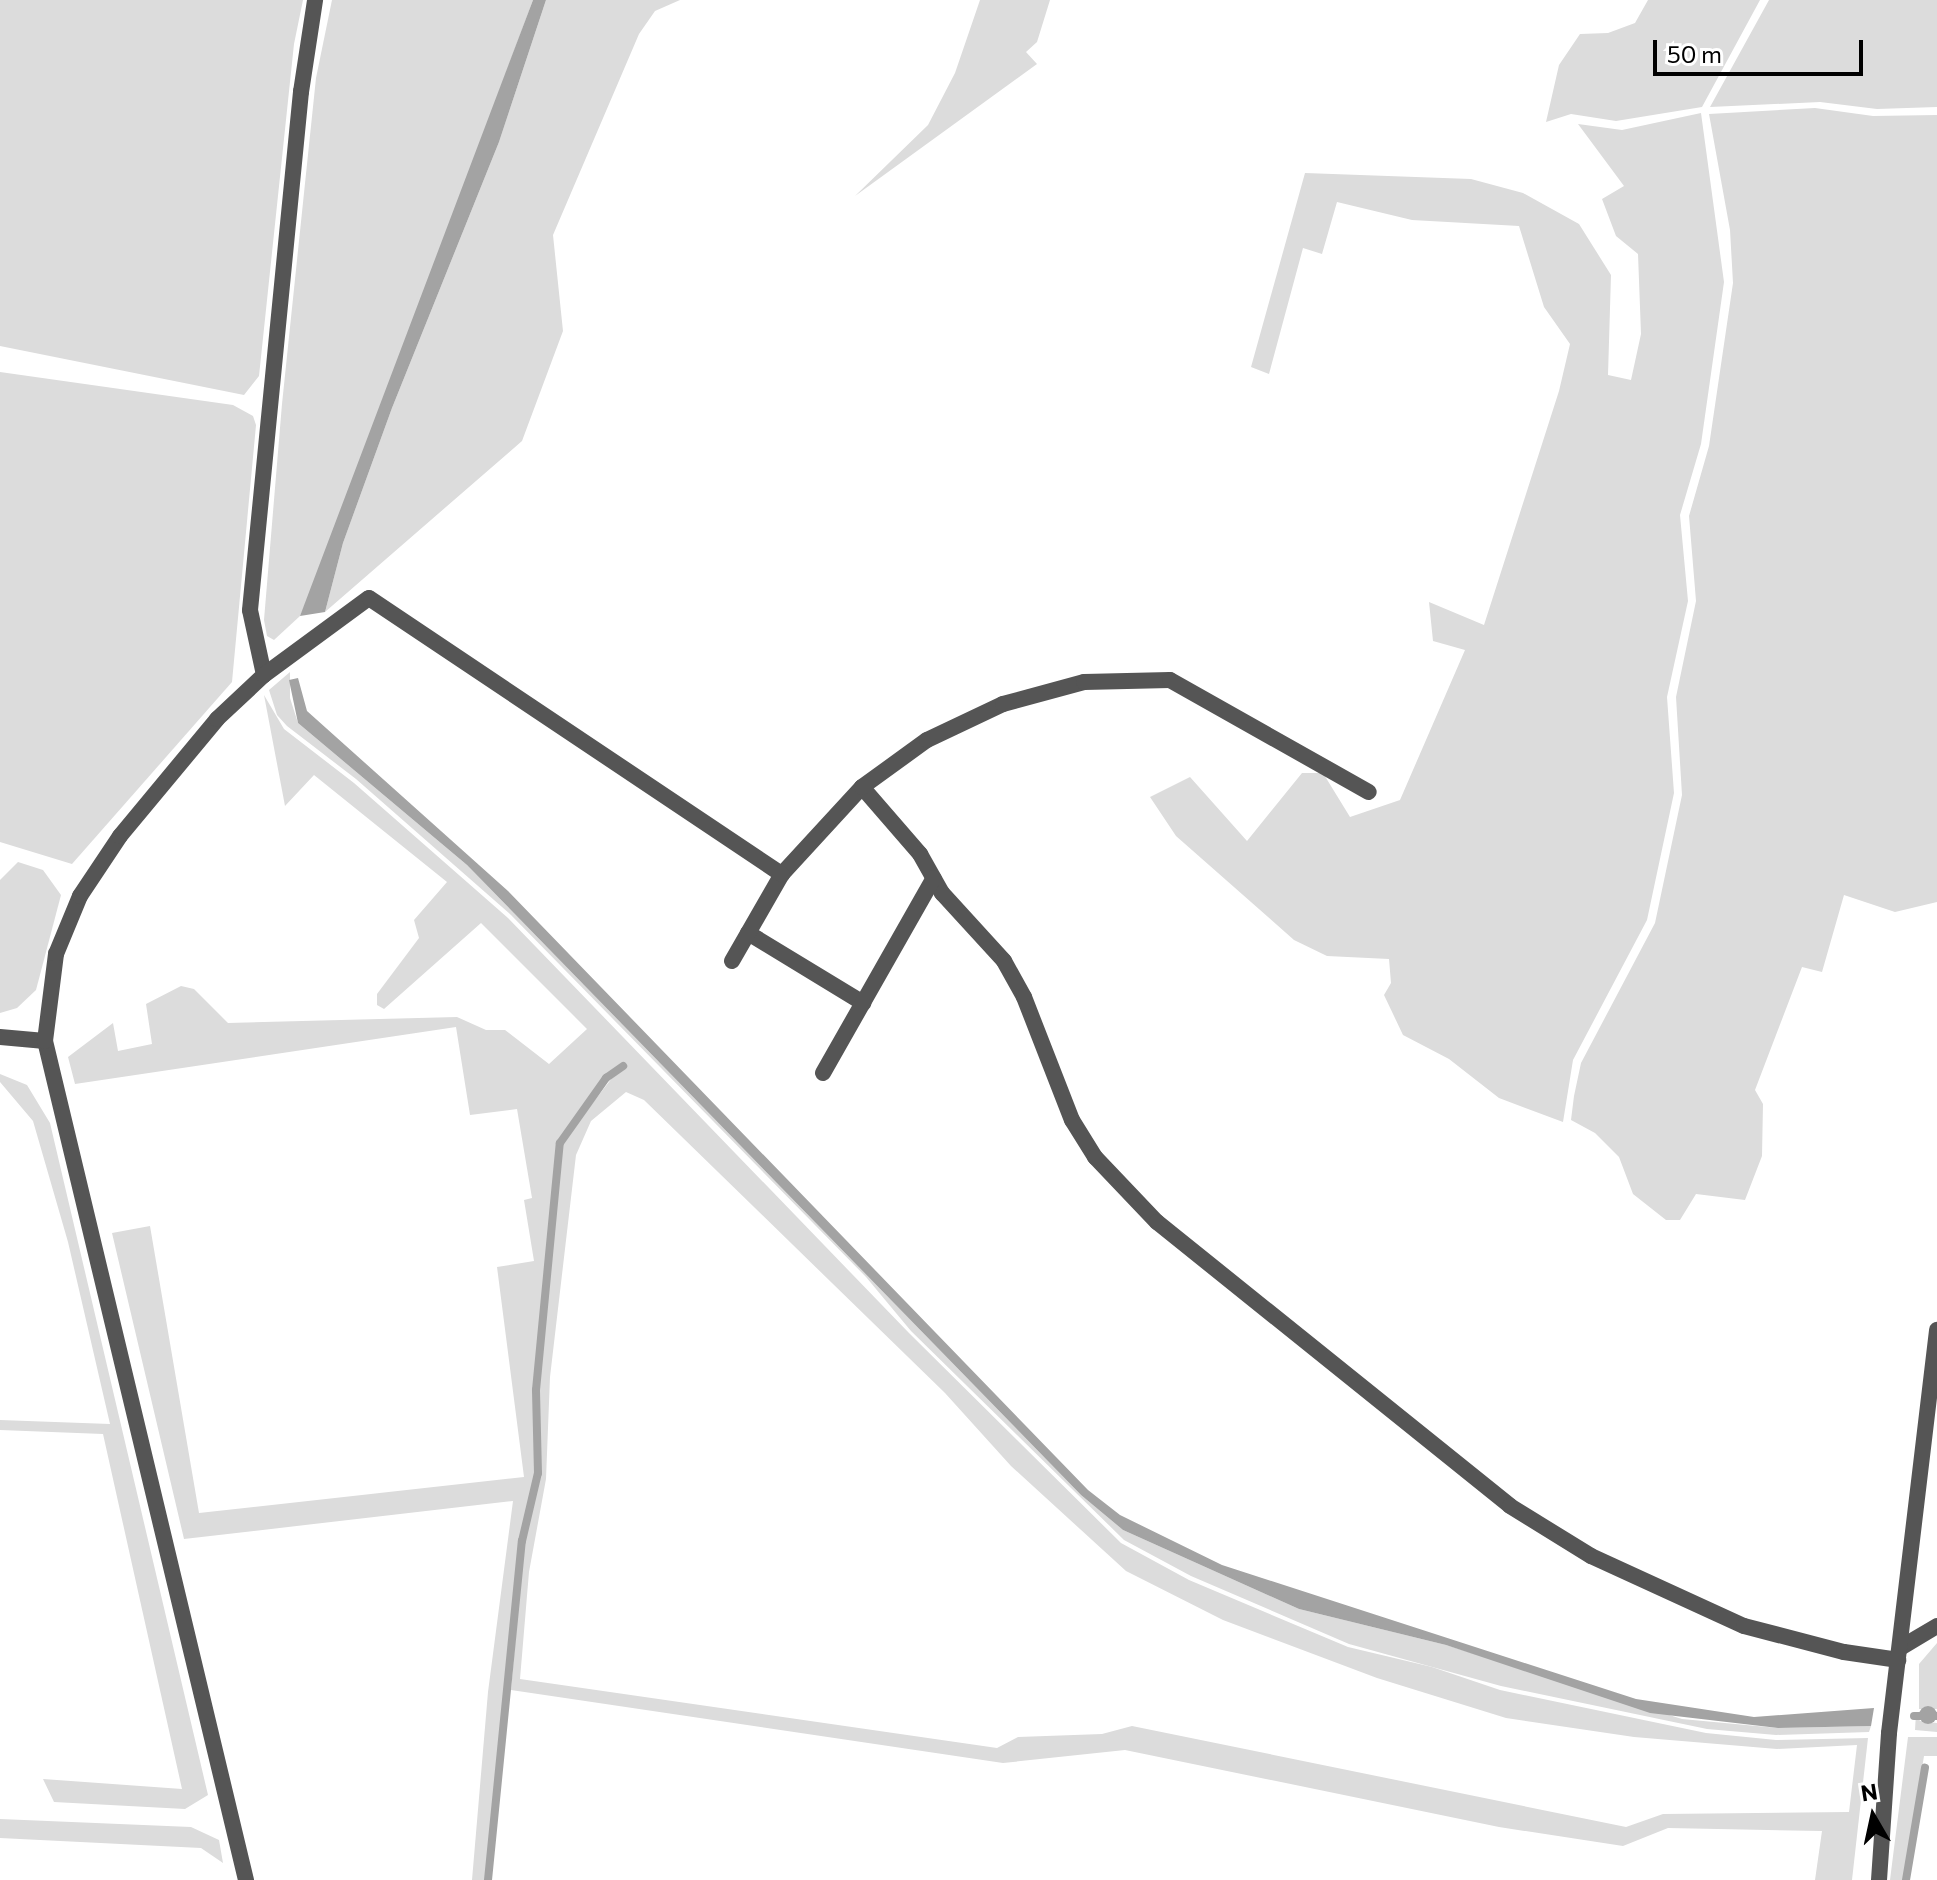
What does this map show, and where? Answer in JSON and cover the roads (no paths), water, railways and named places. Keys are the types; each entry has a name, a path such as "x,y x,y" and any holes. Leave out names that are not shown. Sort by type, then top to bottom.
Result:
{"street":[{"path":"264,675 250,610 297,124 315,0"},
{"path":"246,1880 45,1041 56,954 99,864 217,719 264,675 369,598 782,874"},
{"path":"732,961 782,874 862,787 927,740 1003,704 1084,682 1170,680 1369,792"},
{"path":"862,787 1004,961 1024,997 1072,1120 1095,1157 1157,1222 1434,1447 1510,1506 1591,1556 1744,1626 1844,1652 1899,1654 1937,1626"},
{"path":"823,1073 934,878"},
{"path":"748,933 863,1003"},
{"path":"0,1037 45,1041"},
{"path":"1879,1880 1899,1654 1937,1330"}],"waterway":[{"path":"488,1880 522,1541 538,1473 536,1390 560,1143 606,1078 623,1066"},
{"path":"1914,1716 1937,1716"},
{"path":"1906,1880 1925,1768"}]}
